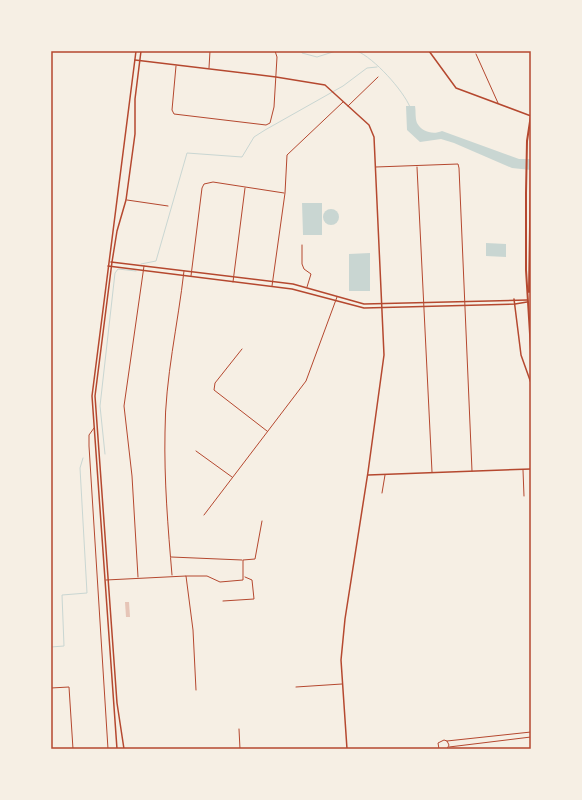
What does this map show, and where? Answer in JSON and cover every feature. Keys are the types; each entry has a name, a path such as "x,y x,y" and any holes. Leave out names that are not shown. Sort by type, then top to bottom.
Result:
{"main road":[{"path":"117,749 92,396 136,51"},
{"path":"124,749 116,703 95,396 112,262 117,231 126,200 134,134 135,99 141,51"},
{"path":"429,51 456,88 531,116 528,127 526,158 526,270 531,350"},
{"path":"135,60 176,66 276,76 325,85 368,125 374,137 384,355 368,475 345,619 341,660 347,749"},
{"path":"529,301 531,162"},
{"path":"109,261 272,282 307,288 364,304 514,299 529,301"},
{"path":"108,266 292,289 364,308 515,304 529,301"},
{"path":"514,299 521,355 531,383"},
{"path":"368,475 531,469"}],"street":[{"path":"209,69 210,51"},
{"path":"176,66 172,110 174,114 266,125 270,123 276,76 277,57 275,51"},
{"path":"476,54 498,104"},
{"path":"348,106 378,76"},
{"path":"272,286 285,193 287,155 343,102"},
{"path":"375,167 417,167 458,164 460,168 472,471"},
{"path":"417,167 432,472"},
{"path":"191,276 202,188 204,184 214,182 285,193"},
{"path":"233,282 245,187"},
{"path":"126,200 168,206"},
{"path":"302,245 302,264 310,273 307,288"},
{"path":"138,577 132,476 124,406 144,266"},
{"path":"172,575 165,431 172,352 184,271"},
{"path":"204,516 306,381 337,296"},
{"path":"242,349 214,383 213,388 267,431"},
{"path":"94,427 89,435 89,446 108,749"},
{"path":"196,451 233,478"},
{"path":"522,469 524,496"},
{"path":"382,493 385,474"},
{"path":"170,557 243,560 255,559 262,521"},
{"path":"105,580 172,575 207,576 220,582 241,581 244,577 243,560"},
{"path":"186,576 193,630 196,690"},
{"path":"223,602 254,599 252,580 244,577"},
{"path":"296,687 342,684"},
{"path":"51,688 69,687 73,749"},
{"path":"239,729 240,749"},
{"path":"439,749 439,742 442,740 447,741 531,732"},
{"path":"447,741 448,748 531,737"}],"shaded area":[{"path":"406,106 415,106 417,123 425,131 435,133 442,131 519,159 531,159 531,170 512,168 454,143 441,139 420,142 407,130"},
{"path":"302,203 322,203 322,235 303,235"},
{"path":"331,209 338,214 339,217 334,224 331,225 324,220 323,217 328,210"},
{"path":"486,243 506,244 506,257 486,256"},
{"path":"370,253 370,291 349,291 349,254"}],"building":[{"path":"125,602 129,602 130,617 126,617"}],"waterway":[{"path":"302,51 302,53 317,57 336,51"},
{"path":"357,51 371,60 387,75 401,92 410,107"},
{"path":"141,264 156,261 187,153 242,157 254,137 343,86 367,68 377,67"},
{"path":"105,454 100,406 115,273 118,269 136,271"},
{"path":"51,647 64,646 62,595 87,593 80,468 83,458"}]}
